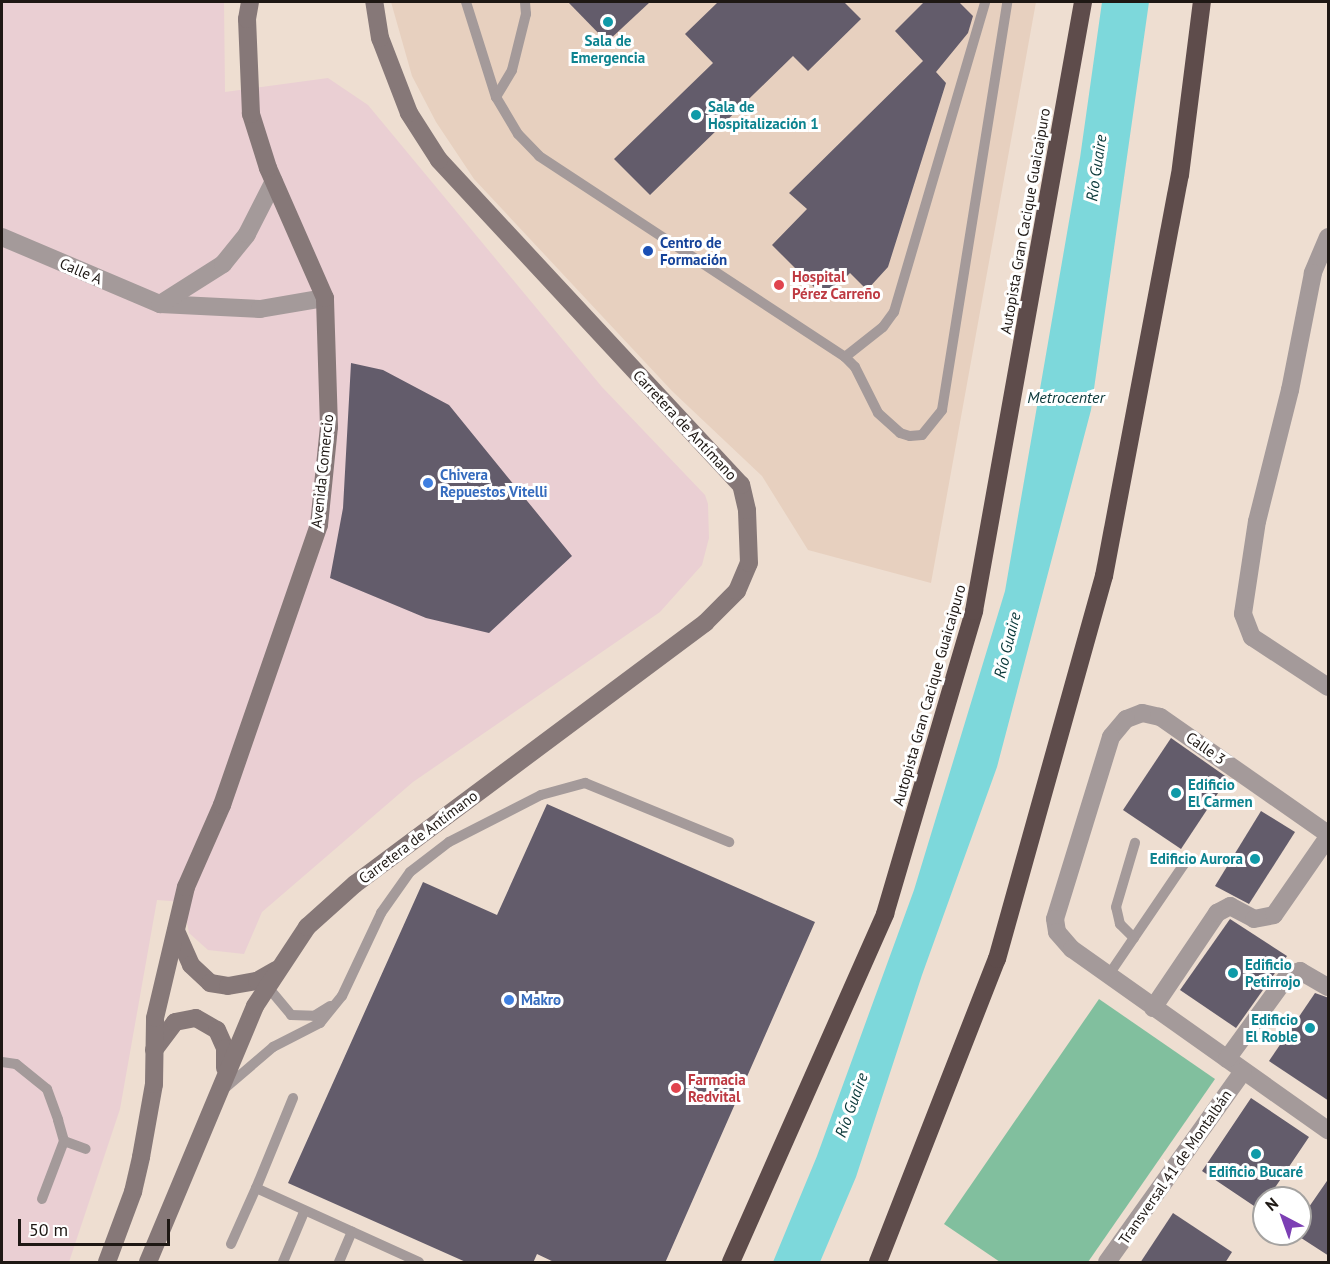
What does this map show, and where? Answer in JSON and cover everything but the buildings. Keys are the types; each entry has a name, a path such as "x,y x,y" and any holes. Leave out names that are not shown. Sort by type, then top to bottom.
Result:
{"highway":[{"name":"Autopista Gran Cacique Guaicaipuro","path":"731,1263 885,914 974,611 1083,2"},
{"path":"878,1263 997,959 1104,576 1180,175 1202,2"}],"main road":[{"name":"Avenida Comercio","path":"107,1263 133,1192 141,1157 154,1084 155,1018 186,887 222,805 319,525 329,427 325,298 274,181 251,114 247,19 250,2"},
{"name":"Carretera de Antímano","path":"148,1263 225,1070 267,986 307,927 355,884 705,623 737,591 749,563 747,510 741,485 439,160 409,113 380,38 374,2"},
{"path":"176,931 191,965 219,986 257,981 278,968"},
{"path":"153,1052 175,1022 196,1018 217,1030 225,1048 225,1070"}],"street":[{"path":"160,304 224,264 247,234 274,181"},
{"name":"Calle A","path":"2,237 160,304"},
{"path":"1329,237 1313,273 1290,390 1257,521 1243,614 1252,637 1329,687"},
{"path":"160,304 260,309 325,298"},
{"name":"Calle 3","path":"1110,973 1072,948 1057,932 1055,918 1111,737 1126,719 1143,713 1160,717 1329,836"},
{"path":"1153,1008 1223,907 1230,906 1254,919 1274,915 1329,836"},
{"path":"1227,1059 1288,975 1300,971 1329,987"},
{"path":"1110,973 1153,1008 1243,1071 1326,1124"},
{"name":"Transversal 41 de Montalbán","path":"1107,1263 1243,1071"}],"lane":[{"path":"466,2 496,97 518,134 539,156 845,357 855,367 878,413 900,433 922,435 933,426 942,410 1007,2"},
{"path":"496,97 512,70 526,14 525,2"},
{"path":"845,357 884,327 894,312 985,2"},
{"path":"215,1097 273,1047 320,1023 342,996 381,913 410,872 449,842 541,795 585,783 729,842"},
{"path":"1134,938 1120,924 1116,907 1135,843"},
{"path":"1110,973 1186,861"},
{"path":"267,986 282,1009 302,1018 326,1010 342,996"},
{"path":"2,1062 16,1064 47,1089 64,1141 42,1198"},
{"path":"231,1244 293,1098"},
{"path":"64,1141 86,1149"},
{"path":"256,1188 304,1212 352,1232 396,1258 419,1263"},
{"path":"283,1263 304,1212"},
{"path":"339,1263 352,1232"}],"shaded area":[{"path":"2,2 224,2 225,92 328,78 368,105 602,387 705,495 708,504 709,538 702,565 660,612 413,782 262,912 244,954 208,950 189,933 183,902 157,900 120,1109 69,1262 2,1262"},
{"name":"Hospital Pérez Carreño","path":"391,2 1036,2 931,583 808,550 762,476 672,391 474,179 436,122 412,76"}],"green space":[{"path":"1099,999 1215,1079 1088,1262 1000,1262 944,1224"}],"water":[{"name":"Metrocenter","path":"1102,2 1149,2 1091,410 997,767 922,975 856,1177 820,1262 773,1262 817,1156 914,890 1005,591 1080,158"}],"place":[{"name":"Sala de Emergencia","path":"608,22"},
{"name":"Sala de Hospitalización 1","path":"696,115"},
{"name":"Centro de Formación","path":"648,251"},
{"name":"Hospital Pérez Carreño","path":"779,285"},
{"name":"Chivera Repuestos Vitelli","path":"428,483"},
{"name":"Edificio El Carmen","path":"1176,793"},
{"name":"Edificio Aurora","path":"1255,859"},
{"name":"Edificio Petirrojo","path":"1233,973"},
{"name":"Makro","path":"509,1000"},
{"name":"Edificio El Roble","path":"1310,1028"},
{"name":"Farmacia Redvital","path":"676,1088"},
{"name":"Edificio Bucaré","path":"1256,1154"}],"water label":[{"name":"Río Guaire","path":"1096,168"},
{"name":"Río Guaire","path":"1007,645"},
{"name":"Río Guaire","path":"851,1105"}]}
